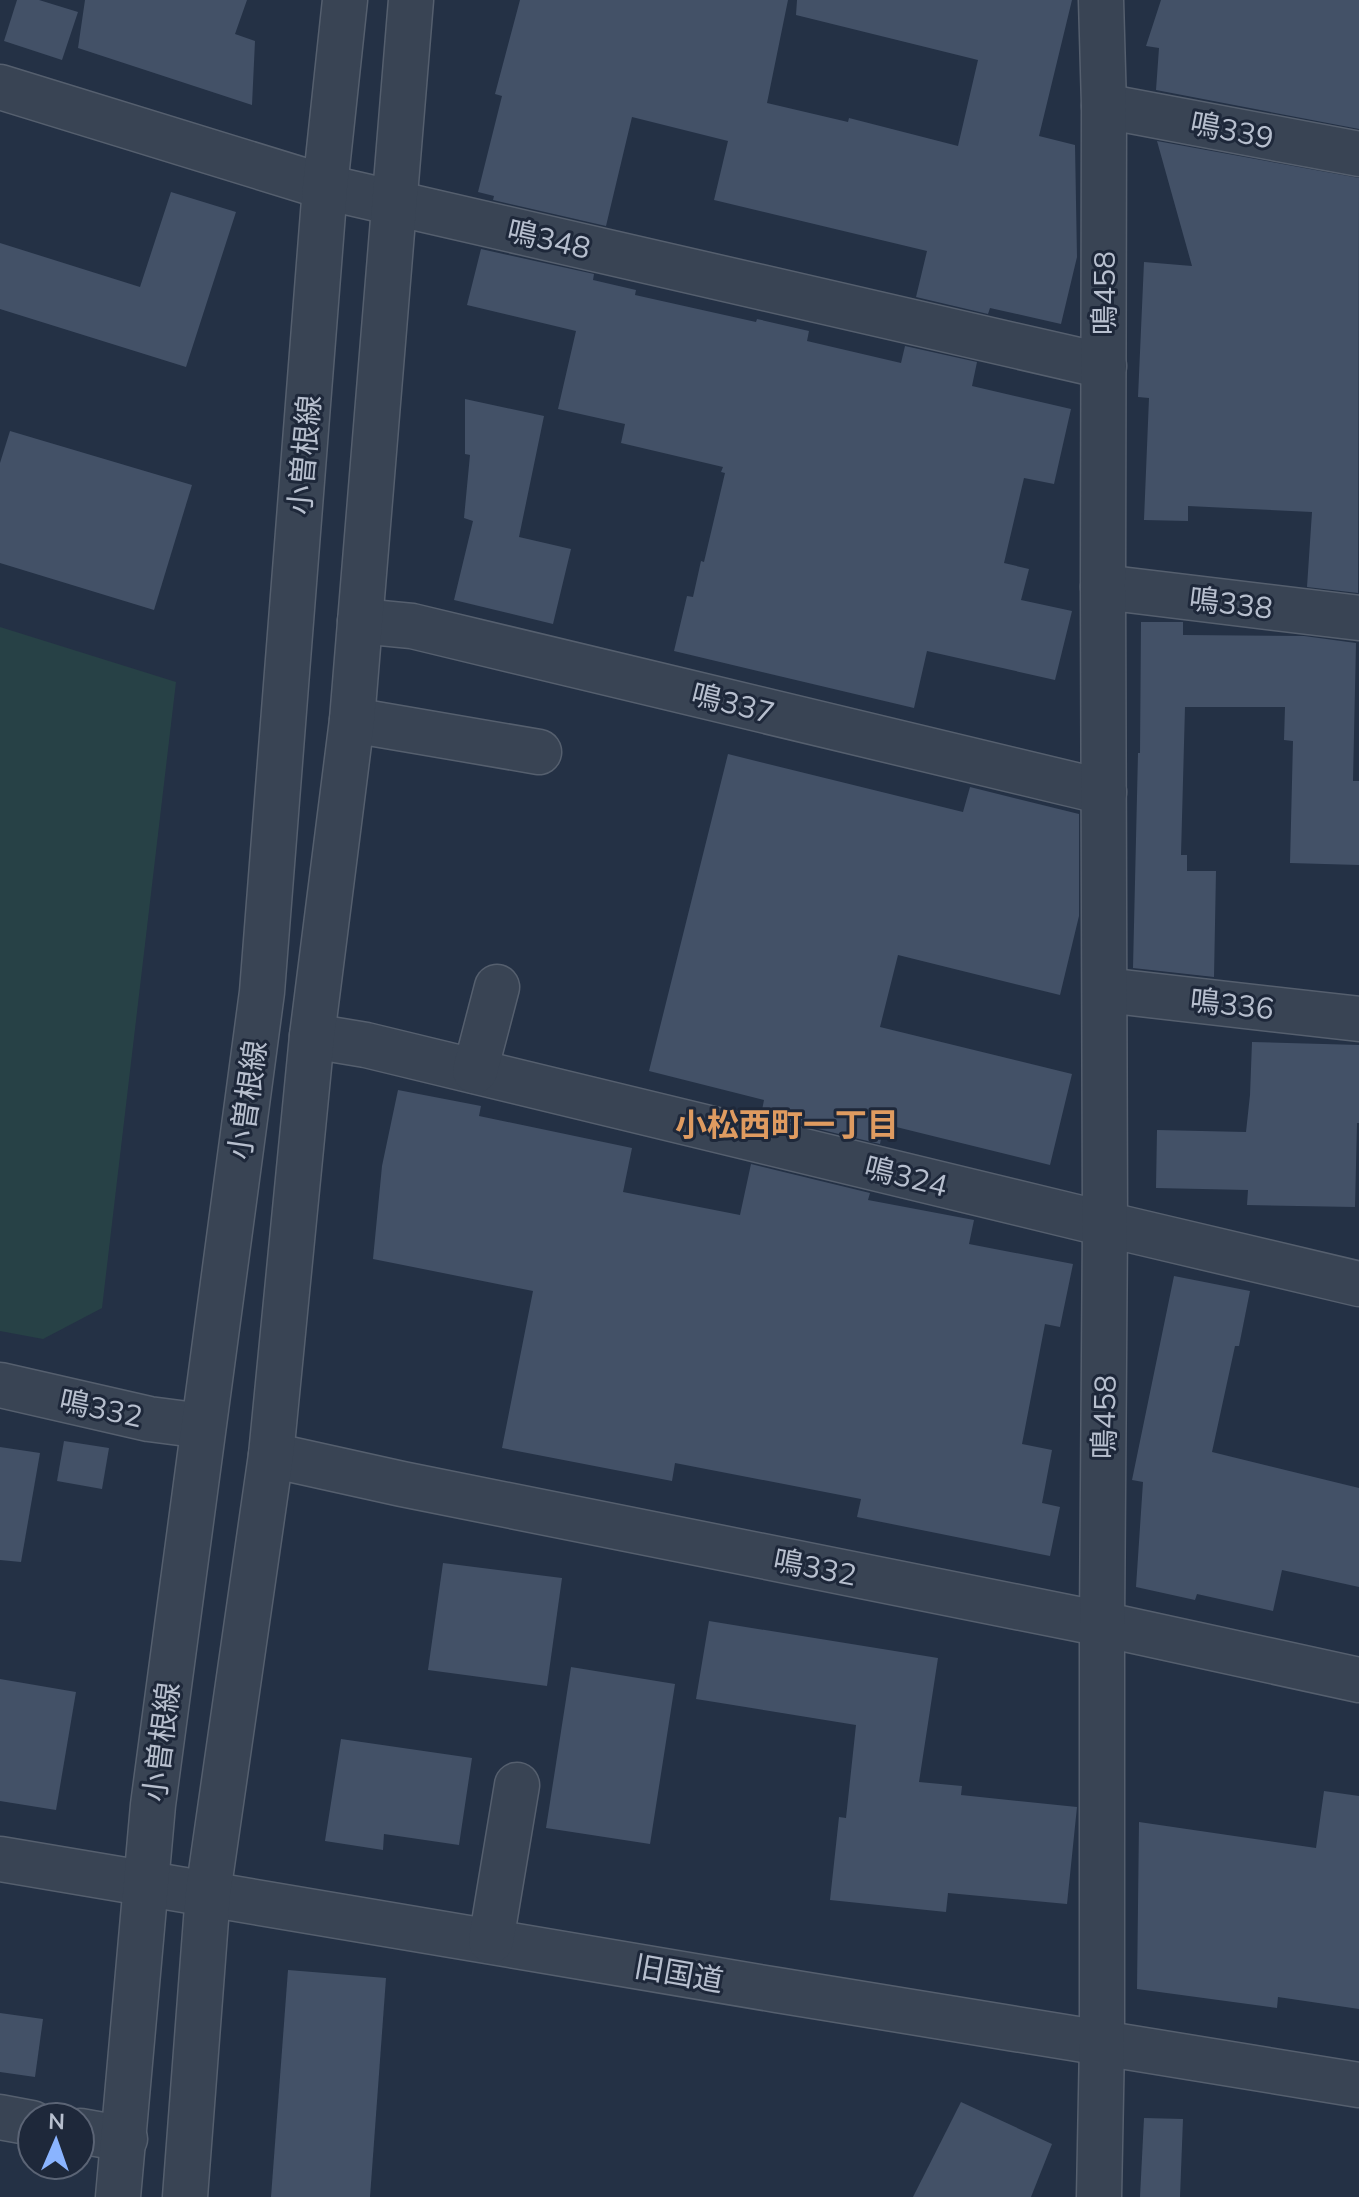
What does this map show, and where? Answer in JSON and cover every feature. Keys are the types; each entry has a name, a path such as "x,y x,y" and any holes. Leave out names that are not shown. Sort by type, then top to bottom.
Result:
{"street":[{"name":"小曽根線","path":"118,2197 155,1789 262,992 325,187 345,0"},
{"name":"小曽根線","path":"185,2197 208,1893 271,1455 312,1036 352,720 411,0"},
{"name":"鳴458","path":"1099,2197 1105,1224 1104,106 1101,0"},
{"name":"鳴348","path":"0,87 325,187 1104,366"},
{"name":"鳴339","path":"1104,106 1359,154"},
{"name":"鳴338","path":"1103,587 1359,618"},
{"name":"鳴337","path":"360,621 412,626 1104,792"},
{"path":"352,720 539,752"},
{"path":"475,1071 497,987"},
{"name":"鳴336","path":"1105,990 1359,1019"},
{"name":"鳴324","path":"312,1036 366,1045 1359,1284"},
{"name":"鳴332","path":"0,1385 149,1419 203,1426"},
{"name":"鳴332","path":"271,1455 1102,1624 1359,1680"},
{"path":"491,1941 517,1785"},
{"name":"旧国道","path":"0,1859 1359,2085"},
{"path":"96,2134 125,2139"}],"green space":[{"path":"0,627 176,682 102,1308 43,1339 0,1331"}],"building":[{"path":"17,0 39,0 78,12 62,60 4,41"},
{"path":"85,0 247,0 235,34 255,41 252,105 78,48"},
{"path":"520,0 788,0 767,103 848,122 849,118 958,146 978,60 796,15 797,0 1072,0 1039,136 1075,145 1077,257 1061,324 990,308 988,314 916,297 927,251 714,200 728,141 632,117 606,226 493,200 494,196 478,192 502,96 495,94"},
{"path":"1161,0 1359,0 1359,129 1156,90 1159,48 1146,46"},
{"path":"1157,141 1359,178 1358,593 1307,587 1312,512 1188,506 1188,521 1144,520 1149,398 1138,397 1144,262 1192,266"},
{"path":"171,192 236,212 186,367 0,309 0,243 140,287"},
{"path":"481,249 594,274 593,280 636,290 635,295 809,331 807,341 901,363 905,346 977,362 972,386 1071,409 1054,484 1024,478 1004,563 1029,569 1021,600 1072,611 1055,680 927,651 914,708 674,651 687,596 693,597 701,561 704,562 725,473 721,472 723,467 621,443 625,424 558,409 576,331 467,305"},
{"path":"465,399 544,416 519,537 571,549 553,624 454,600 473,521 464,518 470,455 465,454"},
{"path":"10,431 192,485 154,610 0,563 0,463"},
{"path":"1141,622 1183,622 1183,635 1304,636 1356,643 1353,781 1359,781 1359,865 1290,863 1293,741 1284,740 1285,707 1185,707 1181,855 1187,855 1187,871 1216,871 1214,977 1133,968"},
{"path":"728,754 963,812 970,787 1079,814 1079,916 1060,995 898,955 880,1027 1072,1074 1050,1165 884,1124 880,1144 761,1115 764,1100 649,1071"},
{"path":"1252,1042 1359,1045 1355,1207 1247,1205 1248,1190 1156,1188 1157,1130 1246,1132"},
{"path":"398,1090 481,1106 479,1116 632,1148 623,1192 740,1215 751,1164 870,1193 868,1200 974,1220 969,1244 1073,1264 1060,1327 1045,1324 1022,1444 1052,1450 1042,1503 1060,1507 1050,1556 857,1517 861,1499 675,1463 672,1481 502,1448 533,1291 373,1259 382,1166"},
{"path":"1174,1276 1250,1291 1212,1452 1359,1488 1359,1587 1282,1570 1273,1611 1197,1594 1195,1600 1136,1587 1143,1482 1132,1480"},
{"path":"64,1441 109,1448 102,1489 57,1481"},
{"path":"0,1447 40,1453 21,1562 0,1560"},
{"path":"443,1563 562,1578 547,1686 428,1670"},
{"path":"709,1621 938,1658 919,1782 962,1786 961,1795 1077,1807 1067,1904 948,1893 946,1912 830,1900 839,1817 846,1818 856,1725 696,1699"},
{"path":"571,1667 675,1684 650,1844 546,1828"},
{"path":"0,1679 76,1692 56,1810 0,1801"},
{"path":"341,1739 472,1758 459,1845 384,1834 383,1850 325,1841"},
{"path":"1324,1791 1359,1796 1359,2009 1278,1997 1277,2008 1137,1989 1139,1822 1316,1848"},
{"path":"288,1970 386,1978 370,2197 271,2197"},
{"path":"0,2013 43,2019 35,2077 0,2072"},
{"path":"961,2102 1052,2144 1031,2197 913,2197"},
{"path":"1144,2118 1183,2119 1180,2197 1140,2197"}],"district":[{"name":"小松西町一丁目","path":"787,1124"}]}
